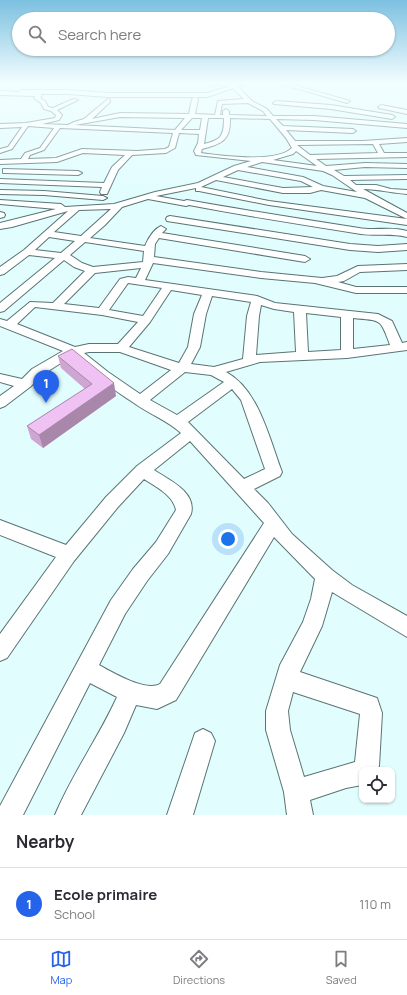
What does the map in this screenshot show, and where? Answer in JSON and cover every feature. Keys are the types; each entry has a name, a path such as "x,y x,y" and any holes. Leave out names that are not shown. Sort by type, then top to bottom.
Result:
{"street":[{"path":"11,126 14,121"},
{"path":"0,150 10,148 28,125 46,121"},
{"path":"69,127 75,122 81,121"},
{"path":"108,152 127,124 127,122 113,121"},
{"path":"155,121 177,132 202,132"},
{"path":"0,126 28,125 100,129 120,136 164,121"},
{"path":"93,207 106,190 114,169 130,153 144,147 170,149 177,132 186,121"},
{"path":"204,121 200,146 197,151 198,154 202,155 262,160 314,169 365,165 407,166"},
{"path":"200,146 219,141 226,135 228,131 224,121"},
{"path":"274,121 294,145 308,157 343,178 367,196 407,216"},
{"path":"353,121 407,126"},
{"path":"144,147 158,122"},
{"path":"23,162 27,154 42,149 59,126"},
{"path":"280,128 363,132"},
{"path":"92,138 100,129"},
{"path":"330,130 330,142"},
{"path":"399,134 407,134"},
{"path":"294,145 330,142 407,140"},
{"path":"391,141 395,146 407,146"},
{"path":"375,142 382,155"},
{"path":"82,151 88,144"},
{"path":"0,192 100,198 142,197 199,187 237,168 291,153 294,145"},
{"path":"0,162 23,162 62,158 82,151 130,153"},
{"path":"308,157 407,155"},
{"path":"62,158 74,160 64,173"},
{"path":"1,173 11,162"},
{"path":"237,168 306,180 321,188 367,196"},
{"path":"1,173 78,173"},
{"path":"343,178 407,177"},
{"path":"215,178 288,191 313,191 321,188"},
{"path":"0,181 108,184"},
{"path":"139,282 149,258 153,238 199,187"},
{"path":"199,187 269,202 407,222"},
{"path":"354,187 376,187 391,191 407,192"},
{"path":"0,202 73,208 119,205 142,197 366,232 401,232 407,234"},
{"path":"0,310 102,223 119,205"},
{"path":"0,235 5,226 73,208"},
{"path":"0,272 5,265 27,252 73,208"},
{"path":"391,209 407,209"},
{"path":"170,219 350,247 378,249 407,247"},
{"path":"47,234 82,240 149,258 261,275 315,280 340,280 358,270 407,267"},
{"path":"156,235 304,259"},
{"path":"27,252 64,256 78,266 92,270 149,258"},
{"path":"56,306 92,270"},
{"path":"315,280 356,290 407,290"},
{"path":"102,312 124,281 139,282 257,299 274,306 378,317 386,320 402,347 347,354 270,357 249,361 214,371"},
{"path":"121,348 146,320 168,287"},
{"path":"140,401 183,368 194,347 200,314 208,293"},
{"path":"0,296 13,299"},
{"path":"249,361 253,316 257,299"},
{"path":"5,324 31,305 56,306 146,320"},
{"path":"300,308 302,356"},
{"path":"347,314 347,354"},
{"path":"5,324 74,351 103,375 140,401 178,422 242,487 286,539 325,576 345,592 407,627"},
{"path":"0,403 25,384 37,372 64,355 74,351 104,347 121,348 183,368 214,371 233,382 244,393 248,400 274,472 242,487"},
{"path":"0,378 25,384"},
{"path":"178,422 233,382"},
{"path":"0,651 68,555 112,502 143,470 190,433"},
{"path":"9,815 118,608 140,575 162,548 183,514 184,506 182,500 164,483 143,470"},
{"path":"86,669 103,679 141,696 153,698 162,696 168,692 231,592 250,558 274,523"},
{"path":"0,527 55,548 68,555"},
{"path":"300,815 296,792 278,730 277,711 288,673 312,626 321,599 325,576"},
{"path":"287,679 369,706 371,713 366,767"},
{"path":"68,815 75,799 116,725 131,691"},
{"path":"180,815 203,741"},
{"path":"296,792 346,776 359,774"}],"building":[{"path":"72,349 114,383 39,435 27,426 92,384 58,356"}],"place":[{"name":"Ecole primaire","path":"46,403"}]}
